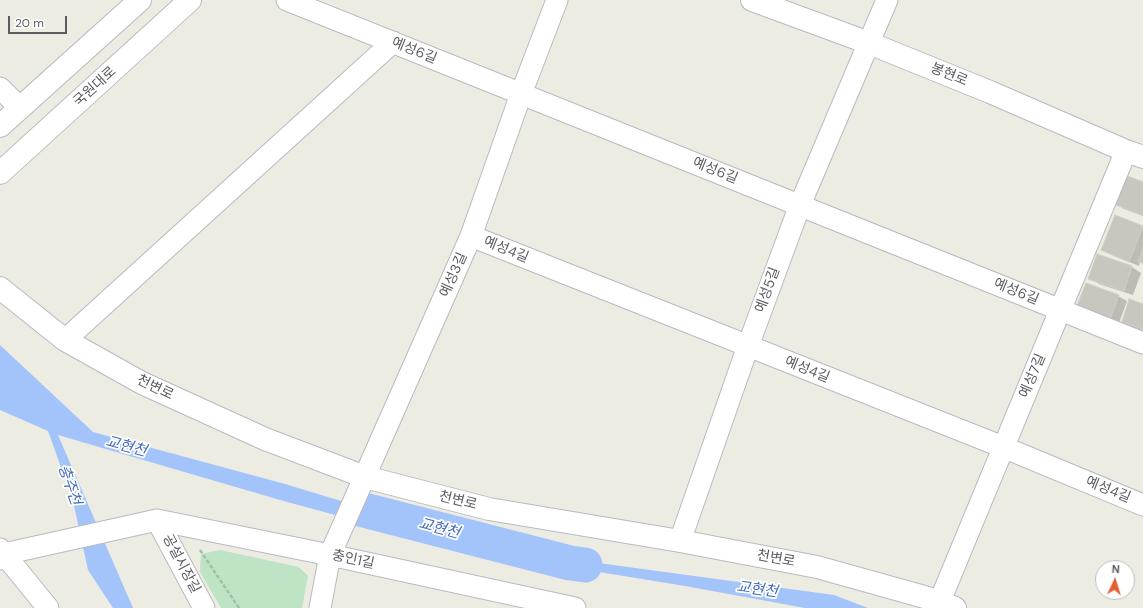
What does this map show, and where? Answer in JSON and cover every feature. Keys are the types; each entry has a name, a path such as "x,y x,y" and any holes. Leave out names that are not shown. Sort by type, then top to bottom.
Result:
{"street":[{"path":"0,126 140,0"},
{"name":"국원대로","path":"0,173 190,0"},
{"name":"예성6길","path":"287,0 1143,343"},
{"name":"예성3길","path":"320,608 330,555 471,236 521,94 557,0"},
{"name":"봉현로","path":"752,0 869,43 990,92 1134,154"},
{"name":"예성5길","path":"680,541 748,346 800,205 869,43 882,3"},
{"path":"65,340 393,42"},
{"path":"0,88 20,108"},
{"name":"예성7길","path":"944,606 1003,447 1060,310 1134,154"},
{"name":"예성4길","path":"471,236 1003,447 1143,505"},
{"name":"천변로","path":"0,288 65,340 142,383 264,439 365,477 489,509 680,541 817,567 944,606"},
{"name":"충인1길","path":"2,554 157,520 330,555 529,603 575,608"},
{"name":"공설시장길","path":"157,520 204,608"},
{"path":"2,554 48,608"}],"path":[{"path":"199,548 239,608"}],"green space":[{"path":"220,550 299,567 308,576 302,608 221,608 200,572 201,554"}],"water":[{"name":"충주천","path":"0,345 93,432 285,484 503,550 834,595 868,608 805,608 685,586 464,550 280,500 58,435 133,608 113,608 88,570 73,501 48,431 0,410"}],"building":[{"path":"1125,175 1143,182 1143,215 1114,204"},
{"path":"1115,215 1143,226 1129,262 1101,250"},
{"path":"1143,248 1143,263 1138,262"},
{"path":"1097,254 1132,266 1124,291 1088,279"},
{"path":"1086,283 1119,295 1110,319 1077,306"},
{"path":"1129,299 1143,304 1143,329 1122,322"}],"waterway":[{"name":"교현천","path":"360,509 570,563 585,565"}]}
